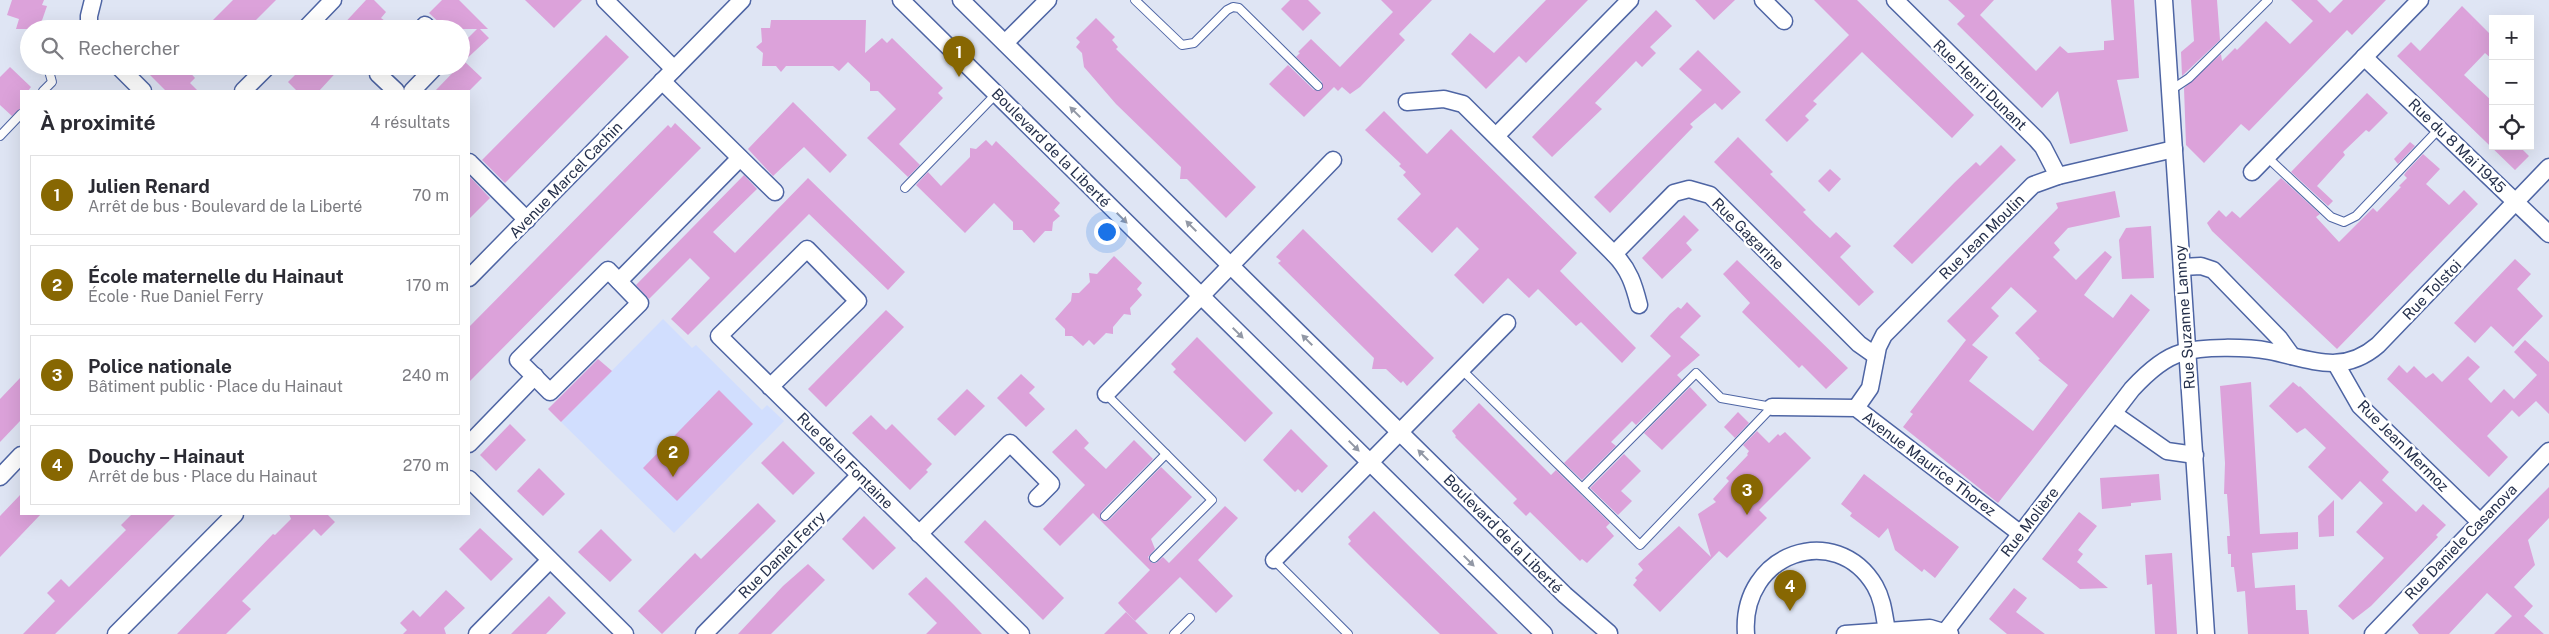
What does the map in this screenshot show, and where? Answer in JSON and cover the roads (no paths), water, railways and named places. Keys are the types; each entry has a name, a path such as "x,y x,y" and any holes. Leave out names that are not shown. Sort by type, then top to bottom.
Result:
{"street":[{"path":"89,20 93,0"},
{"path":"314,20 333,0"},
{"path":"606,0 674,69"},
{"name":"Avenue Marcel Cachin","path":"470,277 742,0"},
{"name":"Boulevard de la Liberté","path":"900,0 1544,634"},
{"name":"Boulevard de la Liberté","path":"962,0 1584,614 1610,634"},
{"path":"1005,43 1048,0"},
{"path":"1496,136 1630,0"},
{"path":"1762,0 1784,21"},
{"name":"Rue Henri Dunant","path":"1895,0 2036,139 2043,147 2058,176"},
{"name":"Rue Suzanne Lannoy","path":"2164,0 2206,634"},
{"path":"2252,172 2420,0"},
{"name":"Rue du 8 Mai 1945","path":"2364,57 2549,234"},
{"path":"127,75 142,90"},
{"path":"245,90 259,75"},
{"path":"379,75 395,90"},
{"path":"413,90 427,75"},
{"path":"662,81 775,192"},
{"path":"1407,102 1444,99 1463,104 1614,254 1626,268 1639,305"},
{"name":"Rue Jean Moulin","path":"1856,408 1870,388 1876,356 1884,335 2033,185 2058,176 2174,149"},
{"path":"619,281 740,158"},
{"path":"1106,394 1333,160"},
{"path":"470,163 527,220"},
{"name":"Rue Tolstoi","path":"2188,351 2243,348 2267,350 2336,364 2362,357 2378,345 2549,167"},
{"name":"Rue Gagarine","path":"1614,254 1668,198 1689,189 1705,193 1859,344 1876,356"},
{"name":"Rue de la Fontaine","path":"770,387 858,301 807,249 719,336 770,387 1021,634"},
{"path":"2182,267 2201,266 2213,270 2279,338 2292,356"},
{"path":"608,270 640,303 550,392 535,376 518,360 608,270"},
{"path":"1274,560 1507,322"},
{"name":"Rue Molière","path":"1948,633 2132,389 2148,373 2172,357 2188,351"},
{"name":"Rue Jean Mermoz","path":"2336,364 2360,406 2480,522"},
{"path":"470,443 535,376"},
{"name":"Avenue Maurice Thorez","path":"1772,407 1856,408 2021,534"},
{"path":"2114,414 2167,451 2195,455"},
{"path":"919,534 1010,443 1051,484 1037,498"},
{"name":"Rue Daniele Casanova","path":"2373,634 2549,451"},
{"path":"0,477 20,456"},
{"name":"Rue Daniel Ferry","path":"704,634 860,475"},
{"path":"470,480 625,634"},
{"path":"116,634 234,515"},
{"path":"1746,634 1748,601 1762,575 1787,557 1817,552 1847,559 1870,579 1880,597 1886,631"},
{"path":"477,634 550,560"},
{"path":"1845,634 1930,628 1948,633"},
{"path":"1586,634 1600,632 1610,634"}],"lane":[{"path":"1135,0 1178,43 1186,46 1194,43 1227,10 1233,7 1239,8 1318,86"},
{"path":"2170,91 2189,78 2268,0"},
{"path":"44,90 52,82 50,75"},
{"path":"905,188 996,94"},
{"path":"0,136 20,115"},
{"path":"2267,157 2331,217 2344,222 2356,216 2439,129"},
{"path":"1461,370 1640,545 1772,407"},
{"path":"1582,488 1696,373 1721,398 1772,407"},
{"path":"1106,394 1212,500 1154,558"},
{"path":"1105,516 1166,454"},
{"path":"1274,560 1348,634"},
{"path":"1174,634 1190,618"}],"place":[{"name":"Julien Renard","path":"959,77"},
{"name":"École maternelle du Hainaut","path":"673,477"},
{"name":"Police nationale","path":"1747,515"},
{"name":"Douchy – Hainaut","path":"1790,611"}]}
